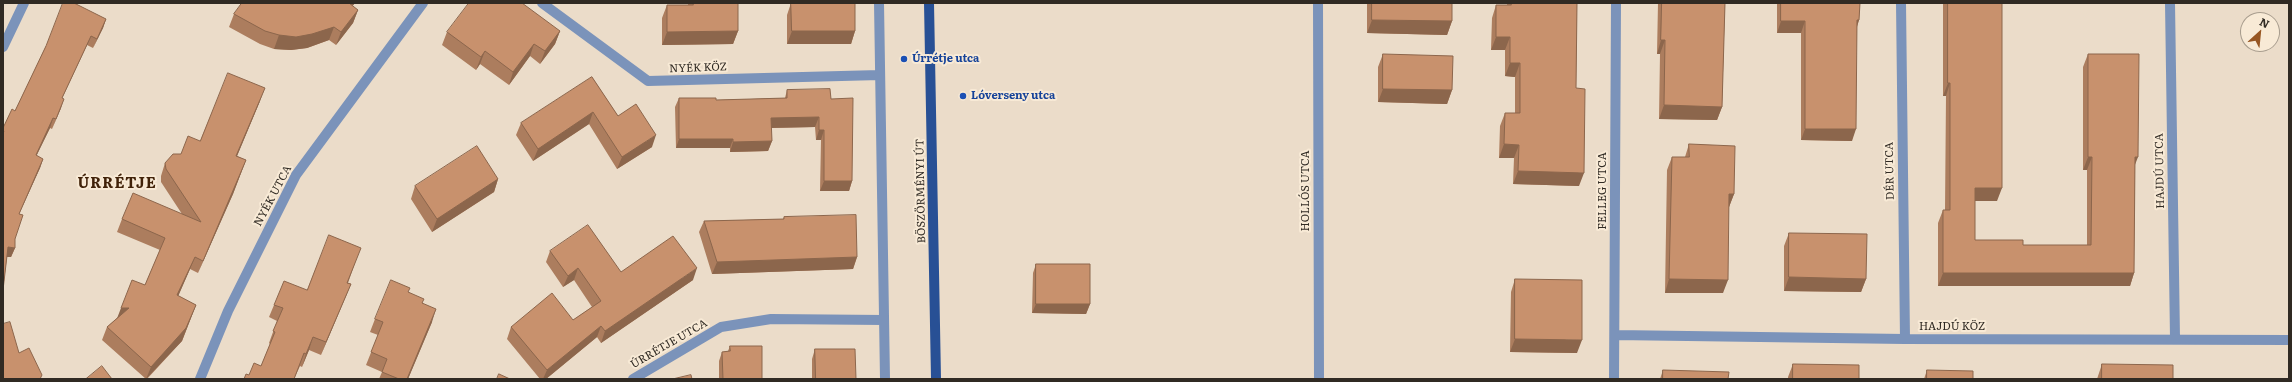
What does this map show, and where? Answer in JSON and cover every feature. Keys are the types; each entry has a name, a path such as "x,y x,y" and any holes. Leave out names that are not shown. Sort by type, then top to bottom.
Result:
{"main road":[{"name":"BÖSZÖRMÉNYI ÚT","path":"929,3 936,379"}],"street":[{"path":"3,47 24,3"},
{"name":"NYÉK UTCA","path":"200,379 228,311 296,175 423,3"},
{"name":"NYÉK KÖZ","path":"542,3 648,82 880,75"},
{"path":"879,3 885,379"},
{"name":"HOLLÓS UTCA","path":"1318,3 1318,379"},
{"name":"FELLEG UTCA","path":"1614,379 1616,3"},
{"name":"DÉR UTCA","path":"1901,3 1905,339"},
{"name":"HAJDÚ UTCA","path":"2170,3 2175,338"},
{"name":"ÚRRÉTJE UTCA","path":"633,379 721,328 771,319 884,320"},
{"name":"HAJDÚ KÖZ","path":"1615,335 1905,339 2175,338 2289,340"}],"building":[{"path":"63,3 74,3 106,19 97,39 91,36 62,98 64,99 56,119 53,118 36,155 43,159 19,214 23,215 15,239 15,248 8,247 3,290 3,128 12,109 15,111 46,46"},
{"path":"242,3 349,3 358,10 341,32 334,27 296,37 279,35 265,31 234,14"},
{"path":"469,3 522,3 560,31 545,51 534,44 513,72 485,51 481,57 447,32"},
{"path":"693,3 738,3 738,31 667,32 667,5 693,5"},
{"path":"791,3 855,3 855,31 792,31"},
{"path":"1372,3 1452,3 1452,21 1372,20"},
{"path":"1511,3 1577,3 1576,88 1585,89 1584,173 1518,171 1519,145 1504,144 1505,113 1520,113 1520,63 1510,63 1510,37 1496,37 1496,5 1511,5"},
{"path":"1662,3 1725,3 1722,107 1664,105 1665,40 1661,40"},
{"path":"1781,3 1860,3 1859,20 1857,20 1856,129 1805,129 1805,21 1781,21"},
{"path":"1948,3 2002,3 2002,188 1975,188 1975,240 2023,240 2023,245 2091,245 2092,157 2088,157 2088,54 2139,54 2138,157 2135,157 2134,273 1943,273 1943,210 1950,210 1950,83 1948,83"},
{"path":"1383,54 1453,56 1452,90 1383,89"},
{"path":"228,73 265,88 236,156 246,160 203,261 195,257 177,295 196,305 186,328 151,367 107,327 129,308 121,308 132,280 145,285 165,238 122,219 133,193 201,222 166,169 165,163 173,154 181,154 188,136 200,141"},
{"path":"592,77 618,116 636,104 656,135 622,157 593,112 538,149 521,123"},
{"path":"830,89 831,99 853,98 852,181 824,181 824,130 819,130 819,117 771,118 772,141 733,142 733,139 679,139 679,98 716,98 716,100 787,98 787,90"},
{"path":"1689,144 1735,146 1734,194 1729,194 1728,280 1669,279 1672,157 1689,157"},
{"path":"477,146 498,179 437,219 415,186"},
{"path":"856,215 857,257 717,262 704,221 784,219 784,217"},
{"path":"588,225 621,272 673,236 697,268 605,331 601,326 547,370 511,327 552,293 573,320 601,301 578,268 568,276 550,251"},
{"path":"1789,233 1867,234 1866,279 1789,277"},
{"path":"329,235 361,248 347,283 351,284 326,342 313,337 306,354 304,353 294,379 244,379 246,374 249,375 254,363 261,366 275,332 273,331 283,308 274,305 284,281 307,290"},
{"path":"1036,264 1090,264 1090,304 1036,304"},
{"path":"1515,279 1582,280 1582,340 1515,339"},
{"path":"391,280 410,288 408,292 424,299 422,303 436,309 407,379 399,379 382,372 387,359 371,352 383,322 375,319"},
{"path":"10,322 19,353 29,348 42,375 40,379 3,379 3,324"},
{"path":"730,346 762,346 762,379 723,379 722,352 730,351"},
{"path":"815,349 855,349 856,379 816,379"},
{"path":"1793,364 1859,365 1859,379 1793,379"},
{"path":"2102,364 2173,365 2173,379 2102,379"},
{"path":"102,366 112,379 86,379"},
{"path":"1663,370 1729,372 1728,379 1663,379"},
{"path":"1927,370 1973,371 1973,379 1927,379"},
{"path":"499,374 510,379 497,379"},
{"path":"691,375 692,379 673,379"}],"place":[{"name":"Úrrétje utca","path":"904,59"},
{"name":"Lóverseny utca","path":"963,96"}],"district":[{"name":"ÚRRÉTJE","path":"117,184"}]}
